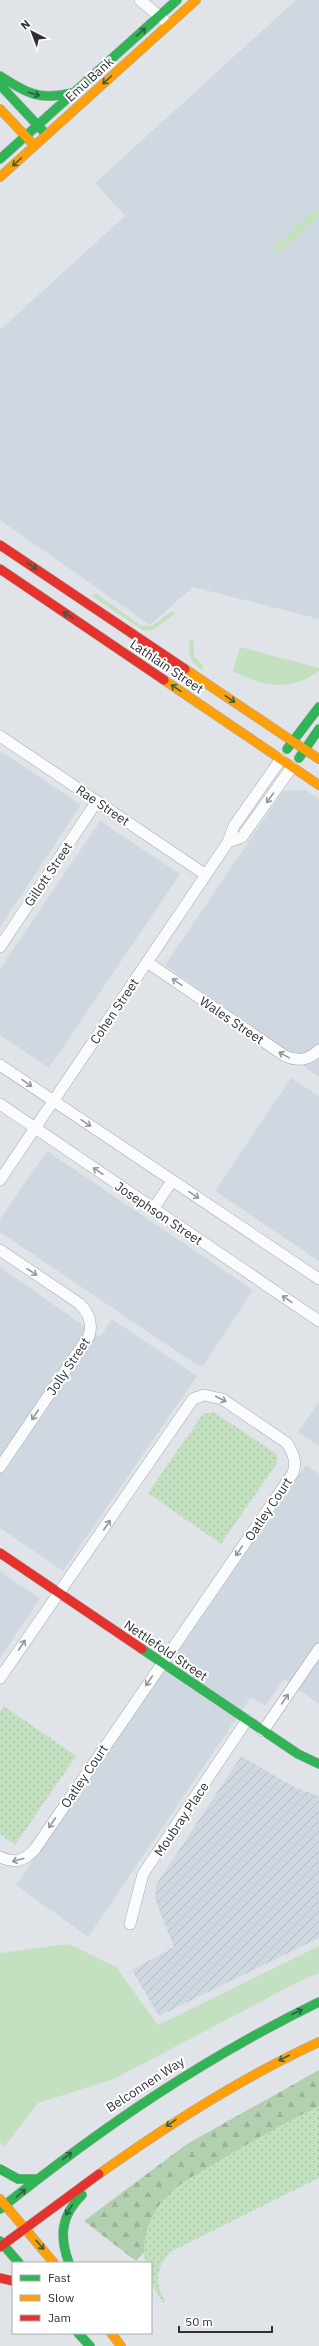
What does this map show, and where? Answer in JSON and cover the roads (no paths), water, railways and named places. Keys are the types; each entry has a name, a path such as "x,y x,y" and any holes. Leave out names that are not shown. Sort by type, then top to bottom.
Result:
{"main road":[{"name":"Emu Bank","path":"0,177 196,0"},
{"name":"Emu Bank","path":"0,159 160,15 170,2"},
{"path":"0,76 35,95 53,98 75,92"},
{"path":"0,85 47,135"},
{"path":"0,109 34,146"},
{"name":"Lathlain Street","path":"0,545 319,759"},
{"name":"Lathlain Street","path":"0,569 319,785"},
{"name":"Cohen Street","path":"281,759 319,707"},
{"name":"Cohen Street","path":"292,766 319,729"},
{"name":"Nettlefold Street","path":"0,1554 263,1731 298,1754 319,1764"},
{"name":"Belconnen Way","path":"2,2204 36,2180 121,2114 174,2079 234,2043 319,2002"},
{"path":"18,2262 1,2244 194,2108 249,2076 319,2042"},
{"path":"68,2262 62,2250 61,2239 67,2213 79,2198 138,2146"},
{"path":"0,2169 18,2179 36,2180"},
{"path":"2,2204 25,2228 53,2262"},
{"path":"0,2278 12,2281"},
{"path":"79,2334 90,2346"},
{"path":"112,2334 121,2346"}],"street":[{"path":"140,0 169,24"},
{"path":"170,2 179,15"},
{"name":"Rae Street","path":"0,736 206,875"},
{"name":"Cohen Street","path":"0,1180 206,875 228,842 234,826 281,759"},
{"name":"Cohen Street","path":"228,842 242,837 292,766"},
{"name":"Gillott Street","path":"0,946 96,801"},
{"name":"Wales Street","path":"147,962 285,1056 294,1060 305,1060 319,1050"},
{"path":"0,1065 53,1102 319,1279"},
{"name":"Josephson Street","path":"0,1104 319,1321"},
{"path":"153,1208 172,1181"},
{"name":"Jolly Street","path":"0,1250 80,1304 88,1316 91,1329 86,1340 0,1467"},
{"name":"Oatley Court","path":"0,1678 193,1399 204,1395 222,1399 287,1443 294,1454 295,1466 284,1485 34,1850 18,1861 13,1862 0,1857"},
{"path":"263,1731 319,1649"},
{"name":"Moubray Place","path":"130,1924 143,1874 248,1720"}]}
